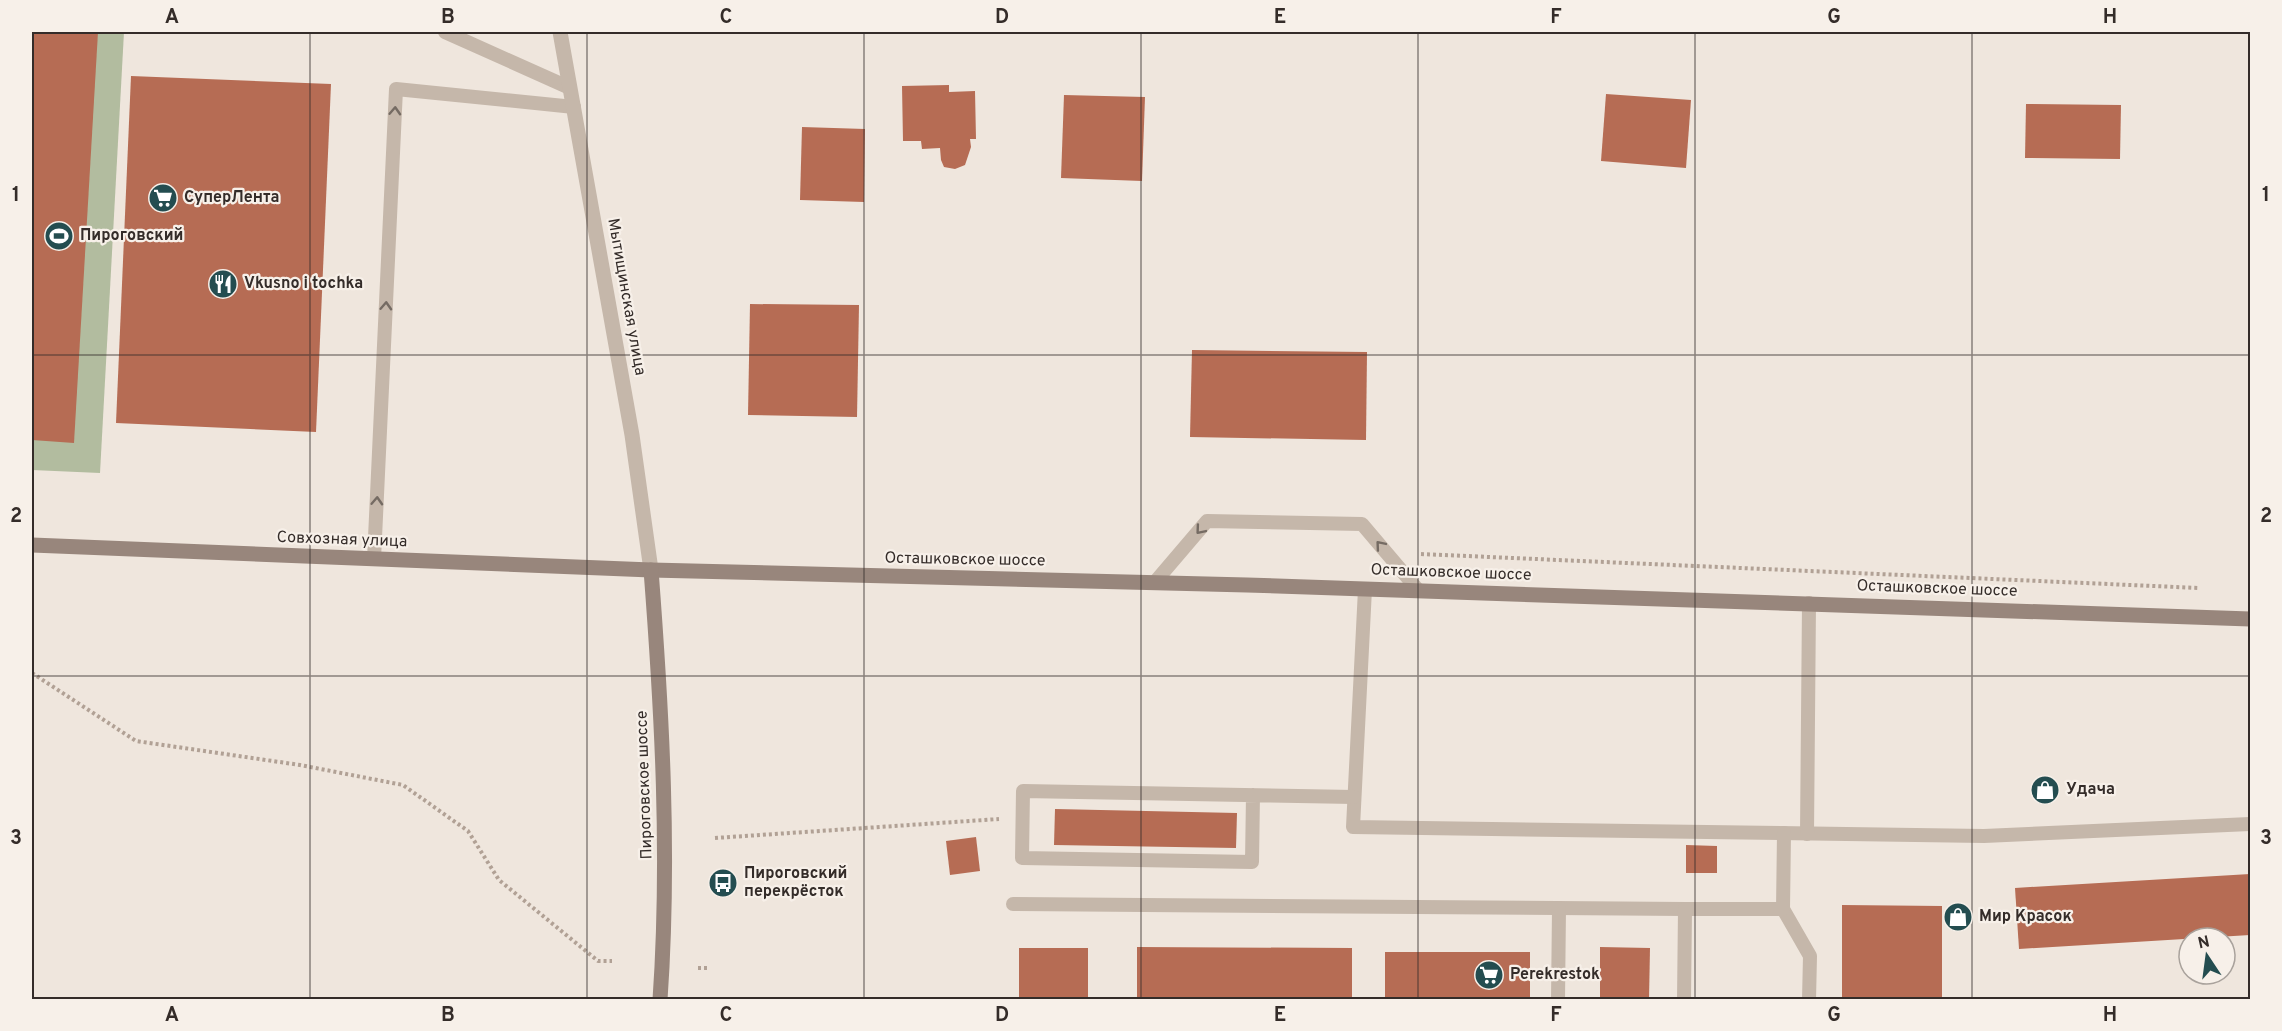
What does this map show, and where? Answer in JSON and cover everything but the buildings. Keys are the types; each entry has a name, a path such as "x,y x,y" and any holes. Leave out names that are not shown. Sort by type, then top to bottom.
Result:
{"main road":[{"name":"Совхозная улица","path":"32,545 651,570"},
{"name":"Осташковское шоссе","path":"651,570 1418,590 2250,619"},
{"name":"Пироговское шоссе","path":"651,570 660,687 666,829 665,921 660,999"}],"street":[{"name":"Мытищинская улица","path":"560,32 632,435 651,570"}],"lane":[{"path":"445,32 570,88"},
{"path":"374,559 396,89 573,107"},
{"path":"1155,582 1207,521 1362,524 1418,590"},
{"path":"1365,589 1353,827 1984,836 2250,824"},
{"path":"1808,834 1809,603"},
{"path":"1253,795 1252,862 1022,858 1023,791 1253,795 1354,797"},
{"path":"1784,833 1783,909 1810,956 1809,999"},
{"path":"1013,904 1783,909"},
{"path":"1558,999 1559,908"},
{"path":"1684,999 1685,909"}],"path":[{"path":"1386,553 2203,588"},
{"path":"32,673 136,741 300,765 403,785 468,831 499,880 598,961 612,961"},
{"path":"715,838 1023,817"},
{"path":"698,968 708,968"}],"green space":[{"name":"Пироговский","path":"32,32 124,32 100,473 32,470"}],"place":[{"name":"СуперЛента","path":"163,198"},
{"name":"Пироговский","path":"59,236"},
{"name":"Vkusno i tochka","path":"223,284"},
{"name":"Удача","path":"2045,790"},
{"name":"Пироговский перекрёсток","path":"723,883"},
{"name":"Мир Красок","path":"1958,917"},
{"name":"Perekrestok","path":"1489,975"}]}
